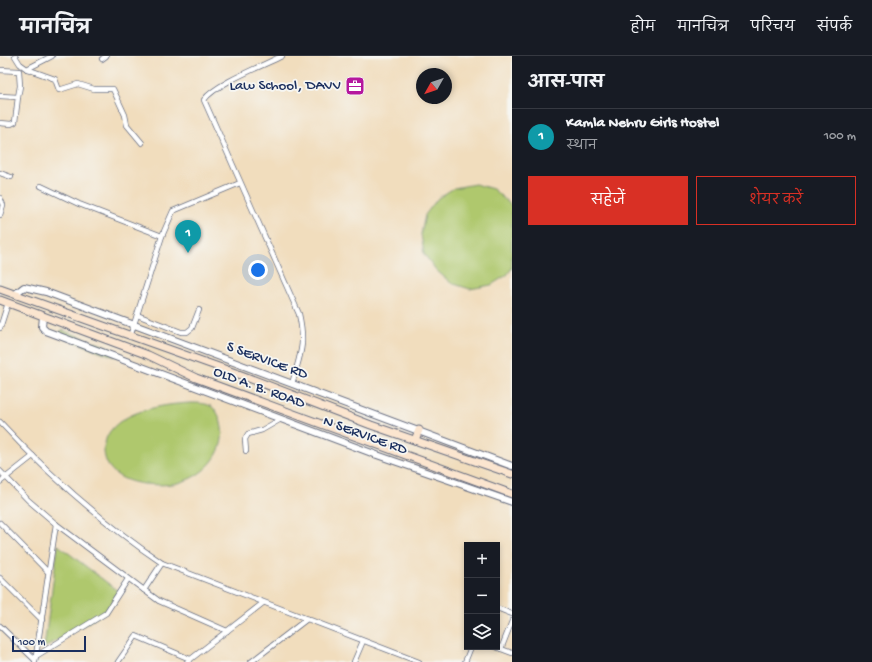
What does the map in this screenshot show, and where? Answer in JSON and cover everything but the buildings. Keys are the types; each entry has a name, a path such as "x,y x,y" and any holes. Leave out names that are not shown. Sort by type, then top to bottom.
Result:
{"main road":[{"name":"OLD A. B. ROAD","path":"0,289 205,362 371,425 512,474"},
{"name":"OLD A. B. ROAD","path":"0,300 148,355 196,378 376,445 402,452 512,494"},
{"path":"415,440 418,430"}],"street":[{"path":"15,56 20,64 27,69 55,79 59,90 78,84 94,89 113,89 126,115 128,125 142,143"},
{"path":"27,69 52,56"},
{"path":"282,56 208,93 204,100 299,314 303,347 292,384"},
{"path":"0,70 19,71 20,86 15,122 11,124 0,123"},
{"path":"0,96 18,97"},
{"path":"0,173 11,177"},
{"path":"130,336 162,236 173,211 240,183"},
{"path":"41,186 79,204 162,236"},
{"path":"0,198 3,205 0,215"},
{"name":"S SERVICE RD","path":"15,294 24,287 46,292 512,466"},
{"path":"0,328 8,303"},
{"path":"137,315 181,332 187,332 192,328 199,310"},
{"name":"N SERVICE RD","path":"43,316 42,327 46,331 413,468 512,502"},
{"path":"246,451 245,439 248,434 262,430 281,419"},
{"path":"0,422 34,456 136,545 162,563 419,662"},
{"path":"402,452 413,468"},
{"path":"0,482 34,456"},
{"path":"0,471 56,524 159,601 227,631"},
{"path":"0,523 48,572"},
{"path":"35,659 56,524"},
{"path":"144,590 162,563"},
{"path":"0,578 42,620"},
{"path":"35,659 106,613 128,579"},
{"path":"119,662 136,636 188,661 263,602"},
{"path":"500,609 512,614"},
{"path":"251,662 307,619"},
{"path":"500,644 512,621"},
{"path":"0,626 35,659"},
{"path":"354,662 363,641"},
{"path":"500,649 512,653"},
{"path":"465,662 470,650"}],"green space":[{"path":"475,184 493,189 512,206 512,268 507,275 491,285 470,289 451,283 436,270 424,254 421,234 425,215 438,198 454,188"},
{"path":"62,330 111,348 115,357 57,335"},
{"path":"191,403 205,404 214,408 221,423 222,442 219,451 208,466 201,472 179,483 154,485 129,481 119,476 111,469 104,454 104,445 110,431 118,423 141,411 168,405"},
{"path":"58,545 118,591 106,612 44,648"}],"place":[{"name":"Law School, DAVV","path":"355,86"},
{"name":"Kamla Nehru Girls Hostel","path":"188,253"}]}
